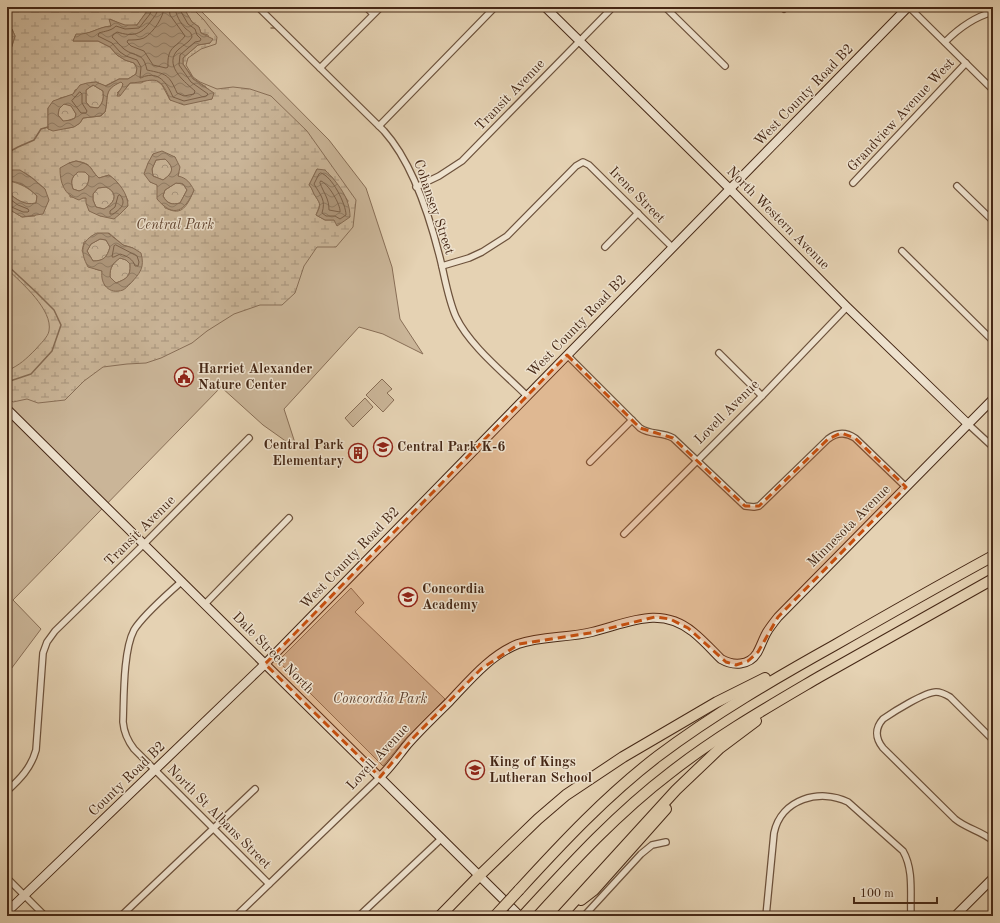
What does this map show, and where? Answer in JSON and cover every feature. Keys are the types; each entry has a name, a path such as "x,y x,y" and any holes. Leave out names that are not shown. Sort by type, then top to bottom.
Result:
{"highway":[{"path":"495,916 597,809 657,757 699,726 738,700 993,556"},
{"path":"521,916 602,832 631,805 709,744 836,667 993,579"},
{"path":"440,916 538,819 566,795 596,774 729,696 793,664 825,650"},
{"path":"561,916 570,905 587,896 594,890 654,825 698,770 720,748 747,727 836,667"}],"street":[{"name":"Cohansey Street","path":"258,7 379,126 399,150 430,223 452,307 463,329 478,348 527,396"},
{"path":"366,7 374,14"},
{"path":"320,68 381,7"},
{"path":"379,126 495,7"},
{"name":"North Western Avenue","path":"545,7 730,189 847,307 993,447"},
{"name":"Transit Avenue","path":"416,187 439,176 462,161 613,7"},
{"path":"665,7 725,66"},
{"path":"908,7 993,90"},
{"name":"West County Road B2","path":"265,664 908,7"},
{"name":"Grandview Avenue West","path":"945,42 967,23 993,12"},
{"name":"Grandview Avenue West","path":"853,183 966,63"},
{"name":"Irene Street","path":"442,266 469,258 495,245 518,226 576,166 583,162 589,165 672,247"},
{"path":"957,186 993,222"},
{"path":"605,246 638,213"},
{"path":"902,251 993,340"},
{"name":"Lovell Avenue","path":"624,534 762,396 847,307"},
{"path":"719,353 762,396"},
{"path":"567,355 644,432 673,438 742,504 750,508 762,503 832,436 836,434 846,433 855,438 906,488"},
{"name":"Minnesota Avenue","path":"726,662 736,665 743,664 754,657 758,652 768,630 778,617 993,399"},
{"name":"Dale Street North","path":"7,409 521,916"},
{"path":"590,462 632,420"},
{"name":"Transit Avenue","path":"7,791 25,773 34,758 36,750 43,653 47,642 55,631 249,438"},
{"path":"205,604 289,518"},
{"name":"North St Albans Street","path":"182,581 140,622 131,637 128,646 123,722 124,729 129,743 154,770 269,884"},
{"name":"Lovell Avenue","path":"236,916 388,770 414,737 481,669 500,653 519,644 545,638 590,633 647,618 663,618 677,622 688,628 726,662"},
{"name":"County Road B2","path":"7,912 265,664"},
{"path":"993,740 950,698 945,694 935,692 926,694 883,719 878,728 877,734 883,748 955,819 962,825 988,837 993,841"},
{"path":"121,916 212,827 255,789"},
{"path":"766,916 774,833 778,820 786,809 797,802 826,796 848,802 903,851 907,857 910,871 911,916"},
{"path":"359,916 442,838"},
{"path":"584,916 641,854 652,845 666,842"},
{"path":"7,878 46,916"},
{"path":"955,916 993,878"}],"highlighted area":[{"path":"567,355 640,428 673,438 745,506 759,506 828,439 841,433 855,438 906,487 778,617 758,652 748,661 736,665 726,662 688,628 670,619 655,617 590,633 519,644 481,669 414,737 380,777 265,664"}],"green space":[{"name":"Central Park","path":"7,7 197,7 329,140 366,188 392,267 400,319 423,354 383,334 359,327 284,409 296,446 294,447 263,425 221,387 13,600 41,629 7,676"},
{"path":"7,7 150,7 137,25 125,26 110,19 111,26 86,34 76,35 73,41 98,41 110,47 117,55 125,60 134,63 137,68 136,74 128,79 119,79 105,86 96,82 75,90 73,95 60,98 48,108 48,129 68,128 77,125 83,118 101,116 105,112 109,90 121,81 123,84 122,88 117,93 126,88 130,83 141,83 147,80 156,80 162,85 170,100 200,101 212,99 206,87 194,79 183,64 183,58 198,45 210,43 208,35 201,33 199,27 192,22 183,7 191,7 204,20 217,37 216,44 201,49 188,58 186,65 193,77 200,82 217,89 233,87 250,89 271,96 307,131 356,200 353,227 336,247 317,247 304,266 295,293 282,305 260,305 234,314 207,331 192,343 161,358 146,363 103,367 84,381 65,400 38,403 27,399 13,402 7,397 7,371 23,362 42,343 49,331 49,323 46,314 35,297 7,269 7,208 22,217 35,216 45,189 28,174 18,171 7,172 7,62 15,36 12,29 7,28","holes":["153,154 175,157 179,173 178,176 194,190 186,206 181,210 175,211 165,208 157,184 150,182","76,161 86,164 99,178 109,175 120,186 128,201 100,216 86,198 70,197 69,163","317,169 332,177 348,201 335,220 325,220 316,215 320,204 309,185","109,233 123,245 133,248 133,281 105,286 102,271 95,269 82,251 84,242"]},
{"path":"93,85 103,91 103,100 98,108 90,107 86,102 86,90"},
{"path":"64,104 71,105 76,114 75,118 64,122 58,115 59,109"},
{"path":"165,159 172,170 171,173 163,180 153,176 152,169 156,160"},
{"path":"79,171 85,172 89,176 87,186 79,191 73,189 72,181 73,177"},
{"path":"10,181 18,183 34,193 37,196 36,203 24,203 7,192 7,182"},
{"path":"176,183 183,184 187,190 180,203 172,204 163,196 165,190"},
{"path":"106,187 113,192 113,201 104,209 96,207 93,200 93,194 98,188"},
{"path":"100,239 106,240 110,247 104,258 93,261 87,251 91,244"},
{"path":"120,258 126,260 130,264 130,272 125,279 116,283 110,277 110,271 113,264"},
{"path":"382,379 392,389 387,393 394,400 383,412 366,395"},
{"path":"365,398 373,407 353,427 345,418"},
{"name":"Concordia Park","path":"351,588 364,603 355,612 445,699 406,738 383,766 278,661"}],"water":[{"path":"150,7 183,7 192,22 199,27 201,33 213,39 210,43 198,45 183,58 183,64 193,79 214,93 212,99 184,105 170,100 162,85 154,80 130,83 120,96 117,96 123,84 121,82 109,91 105,112 100,116 83,118 80,123 74,127 53,131 48,129 48,108 53,101 73,94 80,85 96,82 106,86 119,79 128,79 136,74 137,68 134,63 117,55 110,47 98,41 73,41 76,34 86,33 111,26 109,19 125,25 137,25","holes":["93,85 103,91 103,100 98,108 90,107 86,102 86,90","64,104 71,106 76,114 75,118 63,121 58,115 59,109"]},
{"path":"7,28 12,29 15,36 7,62"},
{"path":"162,151 175,157 180,167 178,176 188,181 194,190 187,203 178,210 169,209 157,199 157,185 150,182 144,174 153,154","holes":["165,159 172,170 171,173 163,180 153,176 152,169 156,160","176,183 183,184 187,190 180,203 172,204 166,201 163,196 165,190"]},
{"path":"76,161 86,164 99,178 109,175 122,189 128,202 128,206 114,219 100,216 89,211 86,198 79,200 74,198 66,192 64,188 60,168","holes":["78,172 85,172 89,176 87,186 79,191 73,189 72,183 73,177","106,187 113,192 113,201 104,209 96,207 93,200 93,194 98,188"]},
{"path":"317,169 325,170 339,186 346,197 350,217 337,226 334,220 325,220 316,215 320,204 309,185"},
{"path":"12,170 20,170 45,189 49,200 43,214 22,217 7,208 7,192 20,201 28,204 36,203 37,196 19,183 11,181 7,182 7,172"},
{"path":"97,233 108,233 123,245 133,248 141,253 141,270 124,290 110,290 106,287 102,280 102,271 88,267 85,262 83,247 91,236","holes":["100,239 106,240 110,247 104,258 93,261 87,251 91,244","120,258 126,260 130,264 130,272 125,279 116,283 110,277 110,271 113,264"]}],"waterway":[{"path":"459,48 499,7"},
{"path":"587,37 617,7"},
{"path":"271,28 277,28"},
{"path":"7,153 34,140 41,129 48,127"},
{"path":"7,265 54,310 61,325 52,351 31,374 10,381 7,378"}],"place":[{"name":"Harriet Alexander Nature Center","path":"184,377"},
{"name":"Central Park K-6","path":"383,447"},
{"name":"Central Park Elementary","path":"358,453"},
{"name":"Concordia Academy","path":"408,597"},
{"name":"King of Kings Lutheran School","path":"475,770"}]}
